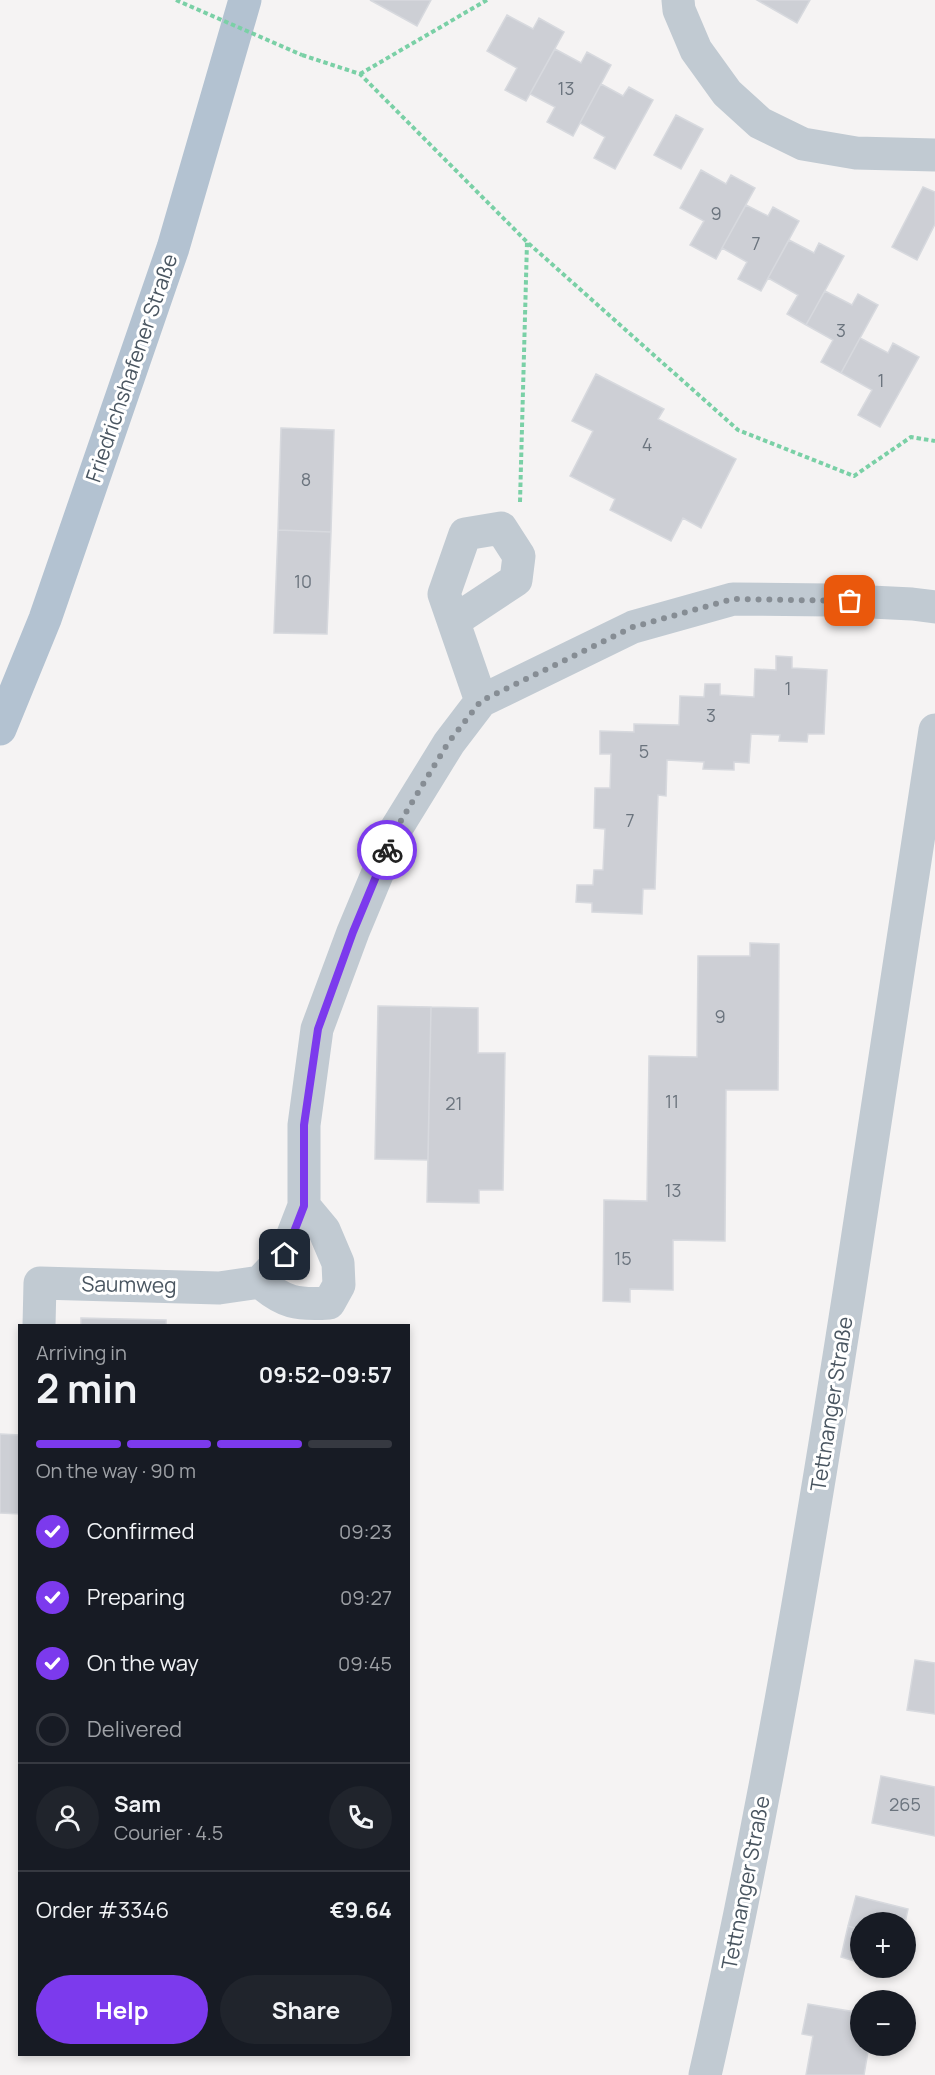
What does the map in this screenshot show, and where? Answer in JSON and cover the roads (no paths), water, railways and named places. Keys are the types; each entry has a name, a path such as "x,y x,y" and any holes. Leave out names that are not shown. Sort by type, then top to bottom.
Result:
{"main road":[{"name":"Friedrichshafener Straße","path":"0,729 45,619 170,260 245,0"}],"street":[{"path":"678,0 679,10 696,50 727,93 760,123 803,144 856,153 935,155"},
{"path":"454,621 516,580 519,556 501,528 465,534 444,594 481,701"},
{"path":"304,1206 324,1230 338,1263 339,1286 329,1303 305,1304 277,1297 260,1282 285,1255 304,1206 304,1125 318,1029 353,932 396,829 448,743 481,701 633,627 733,599 830,600 935,607"},
{"name":"Tettnanger Straße","path":"705,2075 735,1943 810,1545 904,946 935,730"},
{"name":"Saumweg","path":"39,1324 40,1283 219,1288 260,1282"}]}
